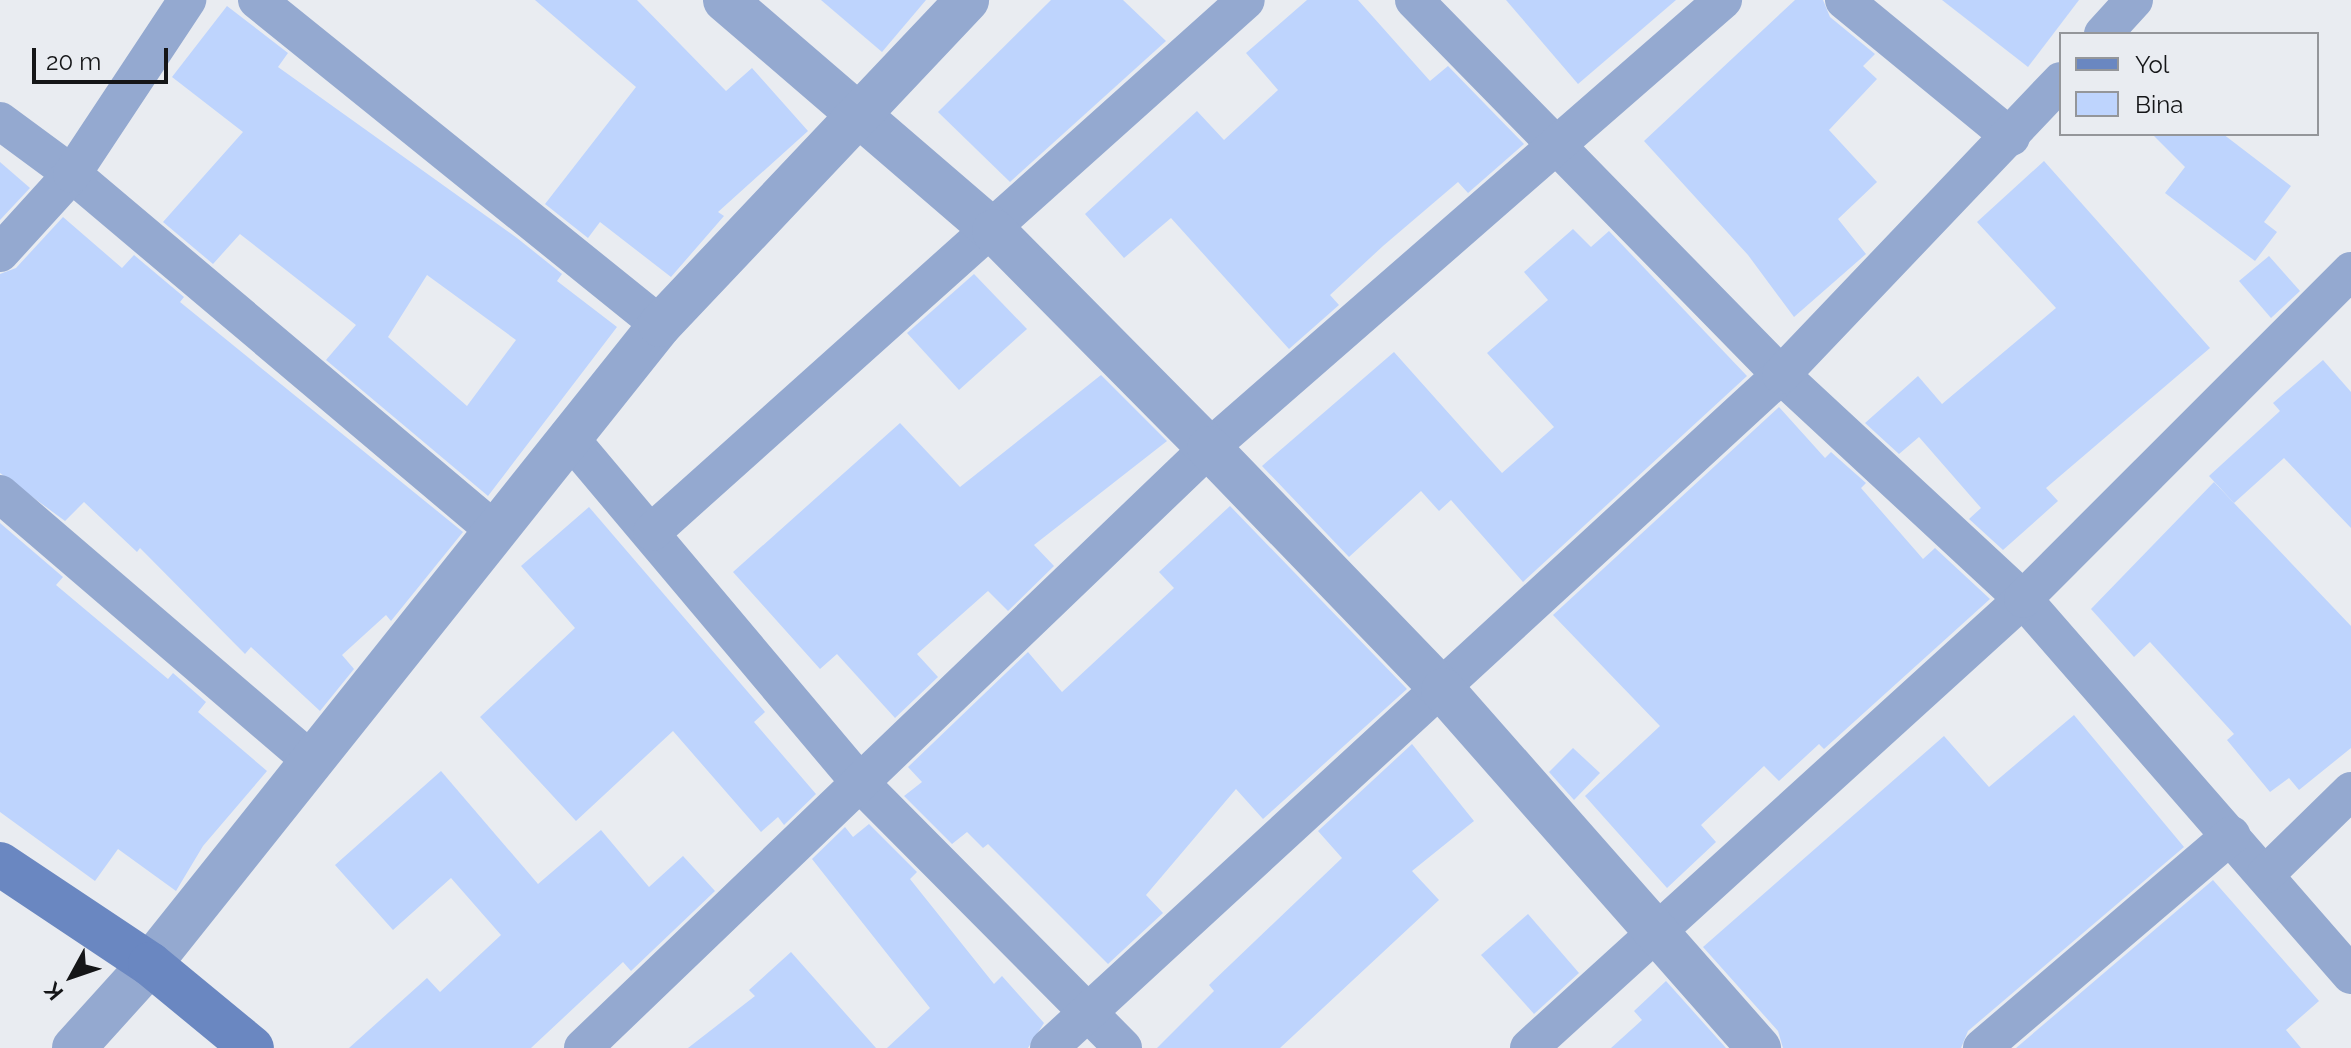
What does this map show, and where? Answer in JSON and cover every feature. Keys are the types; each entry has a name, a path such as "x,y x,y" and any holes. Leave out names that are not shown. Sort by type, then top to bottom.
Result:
{"main road":[{"path":"0,864 150,964 252,1048"}],"street":[{"path":"0,253 72,174 187,0"},
{"path":"257,0 660,325"},
{"path":"725,0 994,231 1209,448 1443,690 1759,1048"},
{"path":"74,1048 150,964 568,436 660,325 856,110 967,0"},
{"path":"652,532 994,231 1246,0"},
{"path":"1414,0 1781,375 2023,599 2351,975"},
{"path":"583,1048 863,786 1209,448 1561,147 1723,0"},
{"path":"1844,0 2011,137"},
{"path":"2105,32 2134,0"},
{"path":"1049,1048 1443,690 1781,375 2059,83"},
{"path":"0,121 72,174 494,530"},
{"path":"1529,1048 2023,599 2351,271"},
{"path":"568,436 863,786 1090,1011 1123,1048"},
{"path":"0,494 310,760"},
{"path":"2266,874 2351,791"},
{"path":"1982,1048 2231,835"}],"building":[{"path":"535,0 637,0 726,91 752,68 808,131 718,212 724,216 671,277 600,222 588,238 545,204 636,87"},
{"path":"821,0 926,0 882,52"},
{"path":"1051,0 1123,0 1166,41 1010,182 938,112"},
{"path":"1307,0 1358,0 1430,81 1448,66 1524,144 1468,193 1458,182 1383,246 1330,295 1339,305 1289,349 1171,218 1124,258 1085,214 1197,111 1224,140 1278,90 1246,53"},
{"path":"1506,0 1676,0 1578,84"},
{"path":"1795,0 1823,0 1830,17 1875,54 1863,66 1877,79 1829,130 1877,182 1838,219 1866,254 1794,317 1748,255 1644,141"},
{"path":"1942,0 2079,0 2028,67"},
{"path":"227,6 288,53 278,67 517,238 562,274 557,281 617,327 488,496 326,360 356,325 240,234 213,264 163,222 243,132 172,77","holes":["427,275 516,340 467,406 388,337"]},
{"path":"2154,136 2226,136 2291,186 2264,222 2277,232 2255,261 2165,193 2185,167"},
{"path":"2044,161 2210,348 2046,488 2058,501 2003,550 1969,519 1981,508 1919,437 1899,454 1865,423 1918,376 1942,404 2056,308 1977,222"},
{"path":"0,162 30,188 0,220"},
{"path":"63,217 122,268 134,255 184,297 180,302 463,532 391,621 386,615 342,655 354,669 320,711 251,647 245,654 140,548 137,552 84,502 65,521 0,473 0,274 16,268"},
{"path":"1573,229 1591,247 1609,231 1747,376 1523,582 1451,500 1439,511 1421,491 1349,557 1262,466 1394,352 1502,473 1554,427 1487,353 1548,300 1524,272"},
{"path":"2269,256 2300,291 2271,318 2239,281"},
{"path":"974,274 1027,329 959,390 907,333"},
{"path":"2323,360 2351,392 2351,528 2284,458 2234,503 2209,476 2280,411 2273,403"},
{"path":"1101,375 1167,441 1034,545 1054,566 1008,611 988,591 917,654 938,677 895,718 837,654 820,669 733,572 900,423 960,487"},
{"path":"1779,407 1825,458 1831,452 1866,483 1861,488 1923,559 1935,548 1990,599 1824,749 1819,744 1779,781 1764,766 1701,825 1716,842 1667,888 1585,796 1660,726 1553,615"},
{"path":"2214,482 2351,626 2351,748 2299,790 2289,778 2270,792 2227,740 2234,734 2150,642 2134,657 2091,609"},
{"path":"1230,506 1407,689 1263,819 1236,789 1146,895 1163,913 1108,964 988,844 983,848 967,832 952,844 904,796 922,782 908,767 1028,652 1062,692 1174,588 1159,572"},
{"path":"589,507 765,712 754,722 816,794 784,825 778,817 761,832 673,731 576,821 480,717 575,628 521,566"},
{"path":"0,523 63,577 56,585 168,679 173,673 206,702 198,712 267,771 203,846 176,891 118,849 95,881 0,812"},
{"path":"2074,715 2184,847 1968,1031 1961,1048 1783,1048 1778,1031 1703,947 1944,736 1989,787"},
{"path":"1412,744 1474,821 1412,871 1439,900 1280,1048 1157,1048 1214,991 1209,985 1342,858 1318,831"},
{"path":"1573,748 1600,773 1574,800 1549,772"},
{"path":"441,771 538,884 601,830 649,887 683,856 715,891 631,971 623,962 531,1048 349,1048 427,978 440,992 501,935 451,878 393,930 335,865"},
{"path":"869,824 917,872 910,879 994,984 1002,976 1044,1023 1028,1048 887,1048 930,1008 812,859 845,827 853,837"},
{"path":"2213,880 2319,1001 2286,1030 2301,1048 2016,1048"},
{"path":"1528,914 1579,973 1534,1014 1481,955"},
{"path":"791,952 876,1048 688,1048 755,996 749,990"},
{"path":"1666,981 1726,1048 1611,1048 1642,1020 1634,1011"}]}
